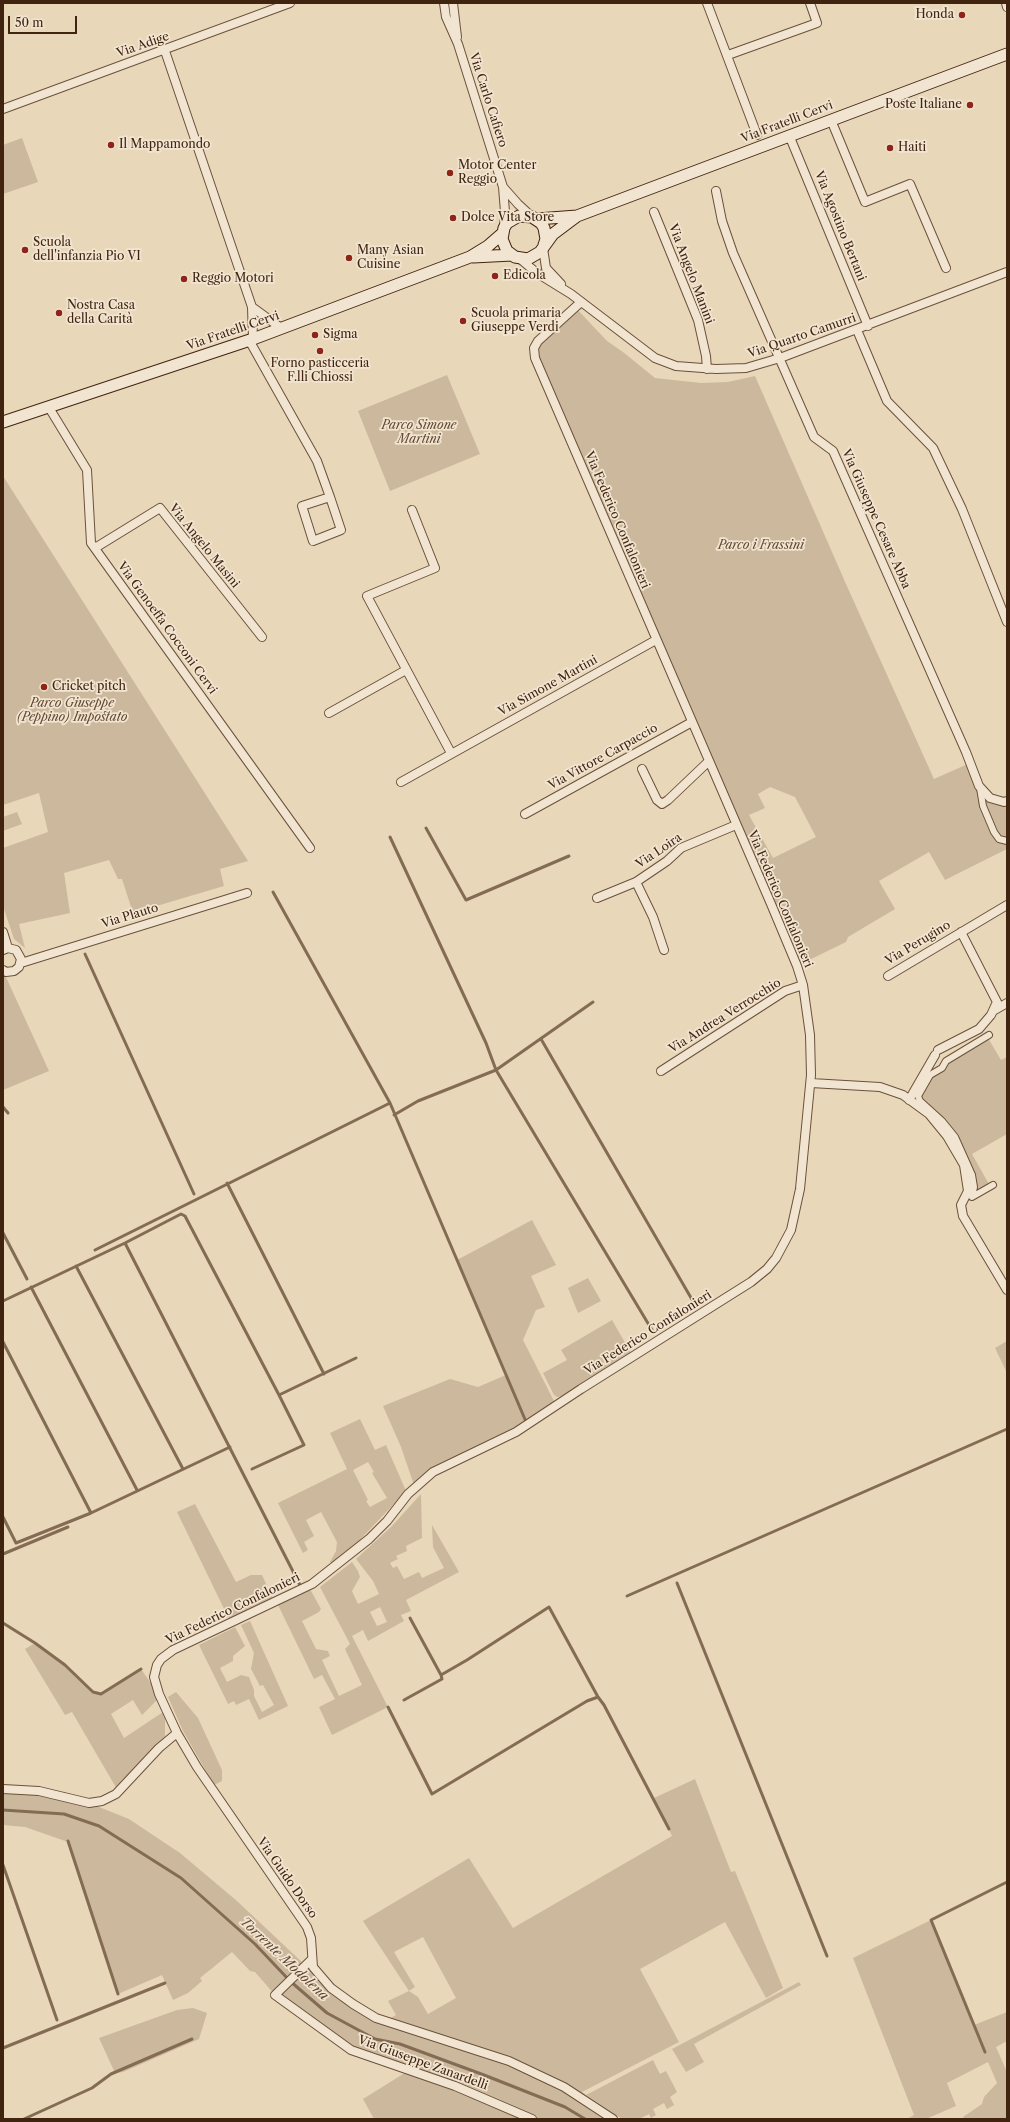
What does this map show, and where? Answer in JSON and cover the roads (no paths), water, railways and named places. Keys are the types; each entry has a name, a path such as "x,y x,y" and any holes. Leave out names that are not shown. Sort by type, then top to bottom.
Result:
{"main road":[{"name":"Via Fratelli Cervi","path":"470,257 532,257 544,247 558,230 577,216 1007,54"},
{"name":"Via Fratelli Cervi","path":"3,422 251,339 470,257 488,246 513,218 519,216 535,218 577,216"},
{"path":"535,218 544,228 546,239 544,247"},
{"path":"503,230 504,245 515,257"}],"street":[{"name":"Via Adige","path":"3,109 165,51 290,3"},
{"name":"Via Carlo Cafiero","path":"453,3 458,44"},
{"path":"707,3 728,55 757,135"},
{"path":"728,55 817,22 810,3"},
{"path":"1006,3 1007,7"},
{"name":"Via Carlo Cafiero","path":"443,4 458,44 503,187 506,212 503,230"},
{"path":"165,51 252,307 251,339 317,461 330,497 341,530 313,541 302,506 330,497"},
{"path":"831,120 866,202 910,184 946,268"},
{"name":"Via Agostino Bertani","path":"789,135 868,326"},
{"name":"Via Carlo Cafiero","path":"503,187 535,218"},
{"name":"Via Giuseppe Cesare Abba","path":"716,191 722,221 733,253 814,437 833,451 966,752 979,786 990,798 1004,802 1007,801"},
{"name":"Via Angelo Manini","path":"654,212 698,320 706,356 706,368"},
{"name":"Via Quarto Camurri","path":"544,247 546,268 571,294"},
{"name":"Via Quarto Camurri","path":"515,257 571,294 660,361 676,366 706,368 746,368 780,358 868,326 1007,272"},
{"name":"Via Federico Confalonieri","path":"177,1732 159,1694 154,1677 157,1665 166,1654 312,1584 369,1539 387,1521 408,1494 433,1472 516,1432 581,1388 735,1294 767,1270 785,1244 796,1212 811,1083 810,1035 803,985 777,917 535,358 534,348 538,341 581,302"},
{"path":"252,307 281,328"},
{"path":"857,330 887,401 933,448 962,509 1007,622"},
{"name":"Via Genoeffa Cocconi Cervi","path":"48,406 87,470 91,543 310,848"},
{"name":"Via Angelo Masini","path":"95,548 160,508 262,637"},
{"path":"412,510 435,568 367,596 451,753"},
{"name":"Via Simone Martini","path":"401,782 656,640"},
{"path":"329,713 406,670"},
{"name":"Via Vittore Carpaccio","path":"525,814 692,722"},
{"path":"642,769 657,800 662,804 709,761"},
{"path":"979,786 983,806 994,832 998,839 1007,841"},
{"name":"Via Loira","path":"597,898 636,882 667,861 681,848 736,825"},
{"path":"636,882 664,950"},
{"name":"Via Plauto","path":"3,970 6,972 14,971 21,963 247,892"},
{"name":"Via Perugino","path":"888,976 1007,905"},
{"path":"3,932 5,949 12,948 19,953 21,963"},
{"name":"Via Perugino","path":"962,932 997,1002 993,1011"},
{"name":"Via Andrea Verrocchio","path":"661,1071 785,991 803,985"},
{"path":"909,1100 936,1053 979,1029 993,1011 1007,1003"},
{"path":"989,1035 946,1061 942,1068 930,1075 918,1096 920,1101 942,1121 955,1137 972,1175 974,1187 972,1197 993,1185"},
{"path":"811,1083 880,1087 903,1095 934,1120 947,1136 964,1165 968,1191 961,1205 963,1216 1007,1290"},
{"path":"3,1789 38,1791 89,1803 102,1801 118,1791 159,1748 177,1732"},
{"name":"Via Guido Dorso","path":"177,1732 218,1800 301,1917 311,1938 311,1960"},
{"path":"311,1960 313,1967 331,1988 376,2018 509,2061 564,2088 613,2119"},
{"name":"Via Giuseppe Zanardelli","path":"311,1960 282,1990 274,1995 352,2050 455,2086 532,2119"}],"waterway":[{"path":"426,828 466,900 569,856"},
{"path":"390,837 486,1043 496,1070 418,1101 394,1115"},
{"path":"273,892 390,1103 527,1424"},
{"path":"85,954 194,1194"},
{"path":"593,1002 496,1070 652,1330"},
{"path":"541,1039 694,1303"},
{"path":"95,1250 390,1103"},
{"path":"3,1107 8,1113"},
{"path":"227,1183 324,1374"},
{"path":"3,1301 125,1243 181,1214 185,1216 279,1395 356,1358"},
{"path":"3,1233 27,1279"},
{"path":"125,1243 302,1589"},
{"path":"76,1266 183,1469"},
{"path":"31,1287 137,1490"},
{"path":"3,1342 91,1513"},
{"path":"252,1469 304,1445 279,1395"},
{"path":"627,1596 1007,1429"},
{"path":"3,1517 16,1543 91,1513 230,1447"},
{"path":"3,1554 68,1527"},
{"path":"677,1583 827,1956"},
{"path":"410,1618 441,1675 549,1607 598,1697 604,1705 669,1829"},
{"path":"3,1623 35,1643 65,1665 93,1692 101,1694 141,1669"},
{"path":"404,1700 442,1679 441,1675"},
{"path":"388,1707 432,1794 587,1701 598,1697"},
{"name":"Torrente Modolena","path":"3,1810 64,1814 99,1826 181,1878 255,1944 290,1981 327,2013 375,2039 400,2044 484,2075 565,2107 585,2119"},
{"path":"68,1841 118,1994"},
{"path":"3,1865 57,2020"},
{"path":"985,2052 931,1920 1007,1882"},
{"path":"3,2048 165,1983"},
{"path":"24,2119 92,2088 111,2074 192,2039"}],"place":[{"name":"Honda","path":"962,15"},
{"name":"Poste Italiane","path":"970,105"},
{"name":"Il Mappamondo","path":"111,145"},
{"name":"Haiti","path":"890,148"},
{"name":"Motor Center Reggio","path":"450,173"},
{"name":"Dolce Vita Store","path":"453,218"},
{"name":"Scuola dell'infanzia Pio VI","path":"25,250"},
{"name":"Many Asian Cuisine","path":"349,258"},
{"name":"Edicola","path":"495,276"},
{"name":"Reggio Motori","path":"184,279"},
{"name":"Nostra Casa della Carità","path":"59,313"},
{"name":"Scuola primaria Giuseppe Verdi","path":"463,321"},
{"name":"Sigma","path":"315,335"},
{"name":"Forno pasticceria F.lli Chiossi","path":"320,351"},
{"name":"Cricket pitch","path":"44,687"}],"park label":[{"name":"Parco Simone Martini","path":"419,433"},
{"name":"Parco i Frassini","path":"761,546"},
{"name":"Parco Giuseppe (Peppino) Impostato","path":"72,711"}]}
